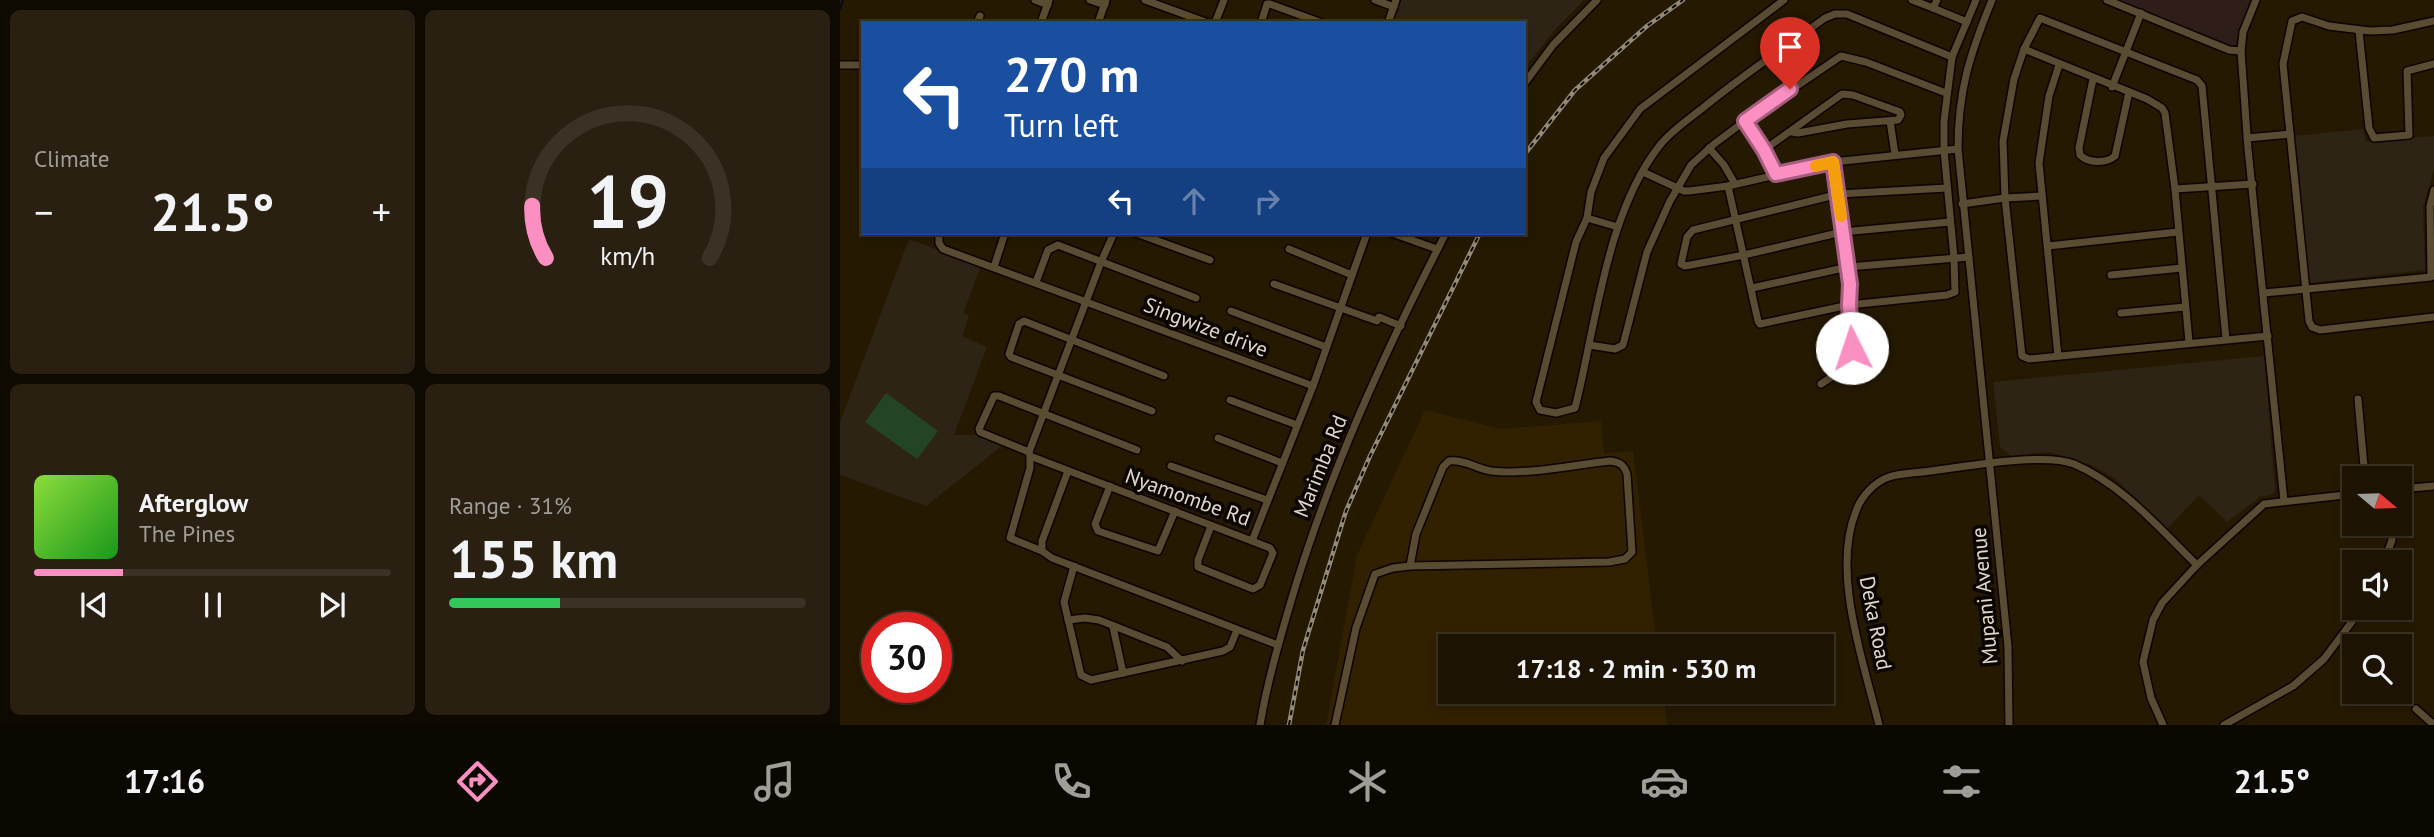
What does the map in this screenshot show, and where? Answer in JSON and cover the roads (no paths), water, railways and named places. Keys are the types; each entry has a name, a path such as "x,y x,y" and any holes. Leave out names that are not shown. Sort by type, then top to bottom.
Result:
{"street":[{"path":"1035,0 1049,2 1042,21"},
{"path":"1090,0 1105,3 1099,21"},
{"path":"1145,0 1203,21"},
{"path":"1216,21 1224,0"},
{"path":"1259,0 1317,21"},
{"path":"1376,0 1395,3 1389,21"},
{"path":"1526,80 1553,45 1597,0"},
{"path":"1784,0 1643,106 1604,158 1591,192 1587,218 1576,242 1536,402 1540,410 1556,413 1574,410 1618,228 1643,172 1660,145 1674,130 1747,74 1825,18 1835,14 1847,15 1952,57"},
{"path":"1912,0 1967,22"},
{"path":"1933,8 1937,0"},
{"path":"1709,148 1724,165 1731,185 1758,321 1762,325 1849,305 1955,292 1944,150 1946,93 1952,57 1976,0"},
{"name":"Mupani Avenue","path":"1992,0 1971,53 1962,86 1958,149 2008,647 2008,725"},
{"path":"2107,0 2229,50 2241,51"},
{"path":"2256,0 2243,32 2241,51 2247,138 2284,502"},
{"path":"1262,21 1267,5"},
{"path":"2112,86 2141,13"},
{"path":"2226,339 2202,86 2197,80 2042,17 2036,22 2014,79 2005,121 2002,158 2020,353 2029,359 2268,336"},
{"path":"2434,21 2393,30 2359,31 2329,26 2302,17 2292,21 2283,64 2304,290 2312,327 2320,330 2434,317"},
{"path":"2359,31 2369,128 2374,138 2409,135 2407,71 2434,64"},
{"path":"2024,49 2129,92 2164,110 2175,190 2189,342"},
{"path":"1589,345 1615,349 1623,345 1647,253 1677,187 1694,162 1745,121 1840,56 1866,62 1946,93"},
{"path":"840,65 861,65"},
{"path":"2059,65 2049,96 2039,163 2059,356"},
{"path":"2093,79 2078,148 2080,155 2087,161 2114,158 2129,92"},
{"path":"1764,150 1842,94 1853,95 1900,112 1898,120 1792,132"},
{"path":"1745,121 1776,174"},
{"path":"1890,121 1895,154"},
{"path":"2247,138 2290,134"},
{"path":"1643,172 1689,191 1731,185 1833,162 1958,149"},
{"path":"1821,384 1839,372 1849,360 1852,348 1848,267 1833,162"},
{"path":"2175,190 2253,184"},
{"path":"1947,188 1839,194 1736,219 1691,232 1687,237 1681,264 1744,255 1842,232 1950,222"},
{"path":"2264,293 2433,276 2430,206 2434,190"},
{"path":"1962,204 2042,196"},
{"path":"1587,218 1618,228"},
{"path":"2048,246 2178,232"},
{"name":"Singwize drive","path":"939,235 939,243 943,249 1313,386"},
{"path":"994,267 1004,235"},
{"path":"1113,235 1029,454 1030,468 1010,538 1052,558 1278,645"},
{"path":"1141,235 1210,260"},
{"name":"Nyamombe Rd","path":"1043,414 994,396 979,429 982,434 1068,471 1252,541 1313,386 1366,235"},
{"path":"1398,235 1437,249"},
{"name":"Marimba Rd","path":"1260,725 1278,645 1311,536 1335,472 1445,235"},
{"path":"1036,282 1048,250 1058,245 1195,298"},
{"path":"1289,249 1352,275"},
{"path":"1752,288 1848,267 1969,257"},
{"path":"2111,275 2182,268"},
{"path":"1274,285 1339,309 1377,321 1379,317 1401,326"},
{"path":"2122,313 2185,307"},
{"path":"1231,312 1326,347"},
{"path":"1152,411 1011,357 1009,354 1019,324 1024,321 1164,376"},
{"path":"2358,399 2364,466"},
{"path":"1230,400 1297,425"},
{"path":"1043,414 1137,450"},
{"path":"1218,438 1282,463"},
{"name":"Deka Road","path":"1879,725 1849,594 1848,545 1856,509 1869,491 1890,477 1990,463 2055,459 2070,463 2101,477 2124,495 2197,565"},
{"path":"1335,725 1353,640 1375,574 1410,566 1609,562 1625,559 1632,552 1633,541 1627,474 1624,468 1610,461 1491,471 1460,461 1449,461 1443,467 1416,534 1410,566"},
{"path":"1171,466 1267,500"},
{"path":"1042,551 1042,541 1068,471"},
{"path":"1110,486 1095,524 1098,531 1158,551 1175,511"},
{"path":"2412,488 2434,486"},
{"path":"2163,725 2151,698 2143,662 2153,620 2162,603 2197,565 2258,507 2269,502 2342,495"},
{"path":"1211,526 1198,560 1198,567 1254,589 1260,585 1272,553 1270,548 1252,541"},
{"path":"1074,566 1064,597 1082,677 1091,680 1227,650 1237,630"},
{"path":"1068,620 1092,618 1167,647 1182,661"},
{"path":"2224,725 2240,721 2293,686 2324,659 2353,620"},
{"path":"1113,627 1123,673"},
{"path":"2417,709 2434,725"}],"waterway":[{"path":"840,9 843,0"}],"railway":[{"path":"1526,152 1575,90 1647,26 1683,0"},
{"path":"1289,725 1303,650 1346,511 1370,456 1479,235"}]}
